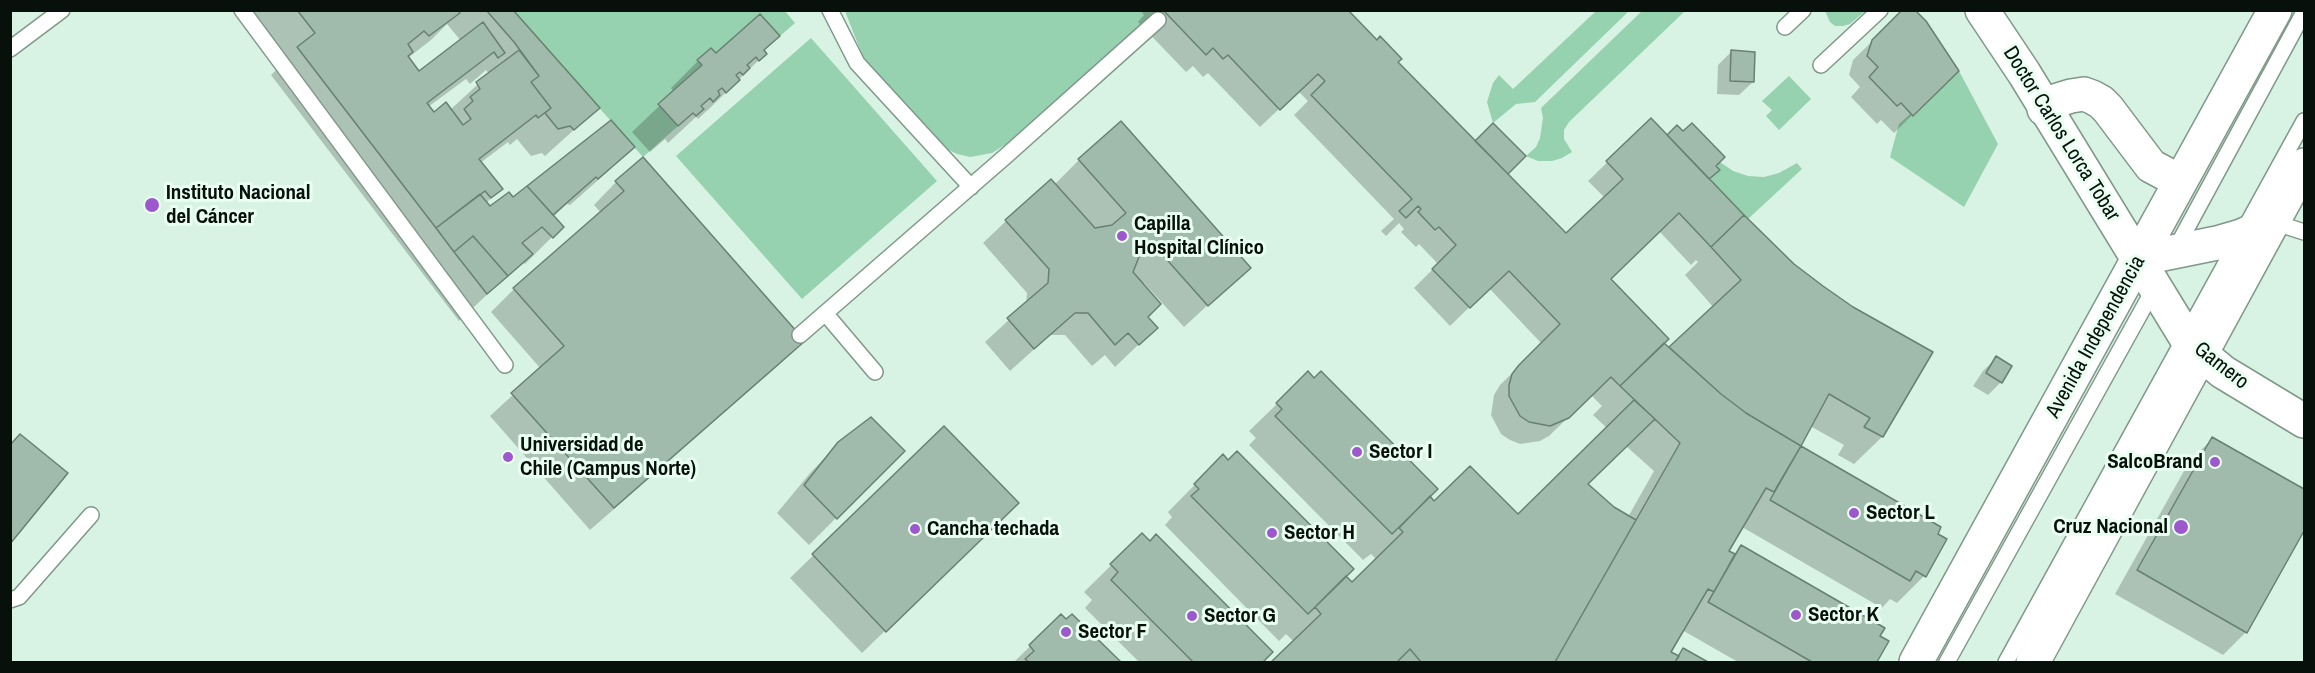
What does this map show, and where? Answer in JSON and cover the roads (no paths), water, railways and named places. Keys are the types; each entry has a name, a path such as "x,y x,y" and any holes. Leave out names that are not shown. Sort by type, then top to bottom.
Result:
{"main road":[{"name":"Doctor Carlos Lorca Tobar","path":"1982,10 2015,59 2138,259"},
{"name":"Avenida Independencia","path":"1916,663 2275,10"},
{"path":"2044,109 2058,100 2072,96 2084,94 2092,97 2108,109 2151,166 2182,179"},
{"path":"2033,663 2193,345 2272,222 2304,165"},
{"path":"2138,259 2241,236 2272,222"},
{"name":"Gamero","path":"2138,259 2193,345 2241,384 2304,421"}],"lane":[{"path":"10,49 62,10"},
{"path":"242,10 505,365"},
{"path":"830,10 857,63 971,187"},
{"path":"1785,27 1803,10"},
{"path":"1821,66 1880,10"},
{"path":"1947,663 2304,12"},
{"path":"800,335 971,187 1158,20"},
{"path":"2006,663 2193,345 2241,236 2304,121"},
{"path":"2272,222 2304,232"},
{"path":"825,313 875,372"},
{"path":"10,600 19,597 91,515"}],"place":[{"name":"Instituto Nacional del Cáncer","path":"152,205"},
{"name":"Capilla Hospital Clínico","path":"1122,236"},
{"name":"Sector I","path":"1357,452"},
{"name":"Universidad de Chile (Campus Norte)","path":"508,457"},
{"name":"SalcoBrand","path":"2215,462"},
{"name":"Sector L","path":"1854,513"},
{"name":"Cruz Nacional","path":"2181,527"},
{"name":"Cancha techada","path":"915,529"},
{"name":"Sector H","path":"1272,533"},
{"name":"Sector K","path":"1796,615"},
{"name":"Sector G","path":"1192,616"},
{"name":"Sector F","path":"1066,632"}]}
